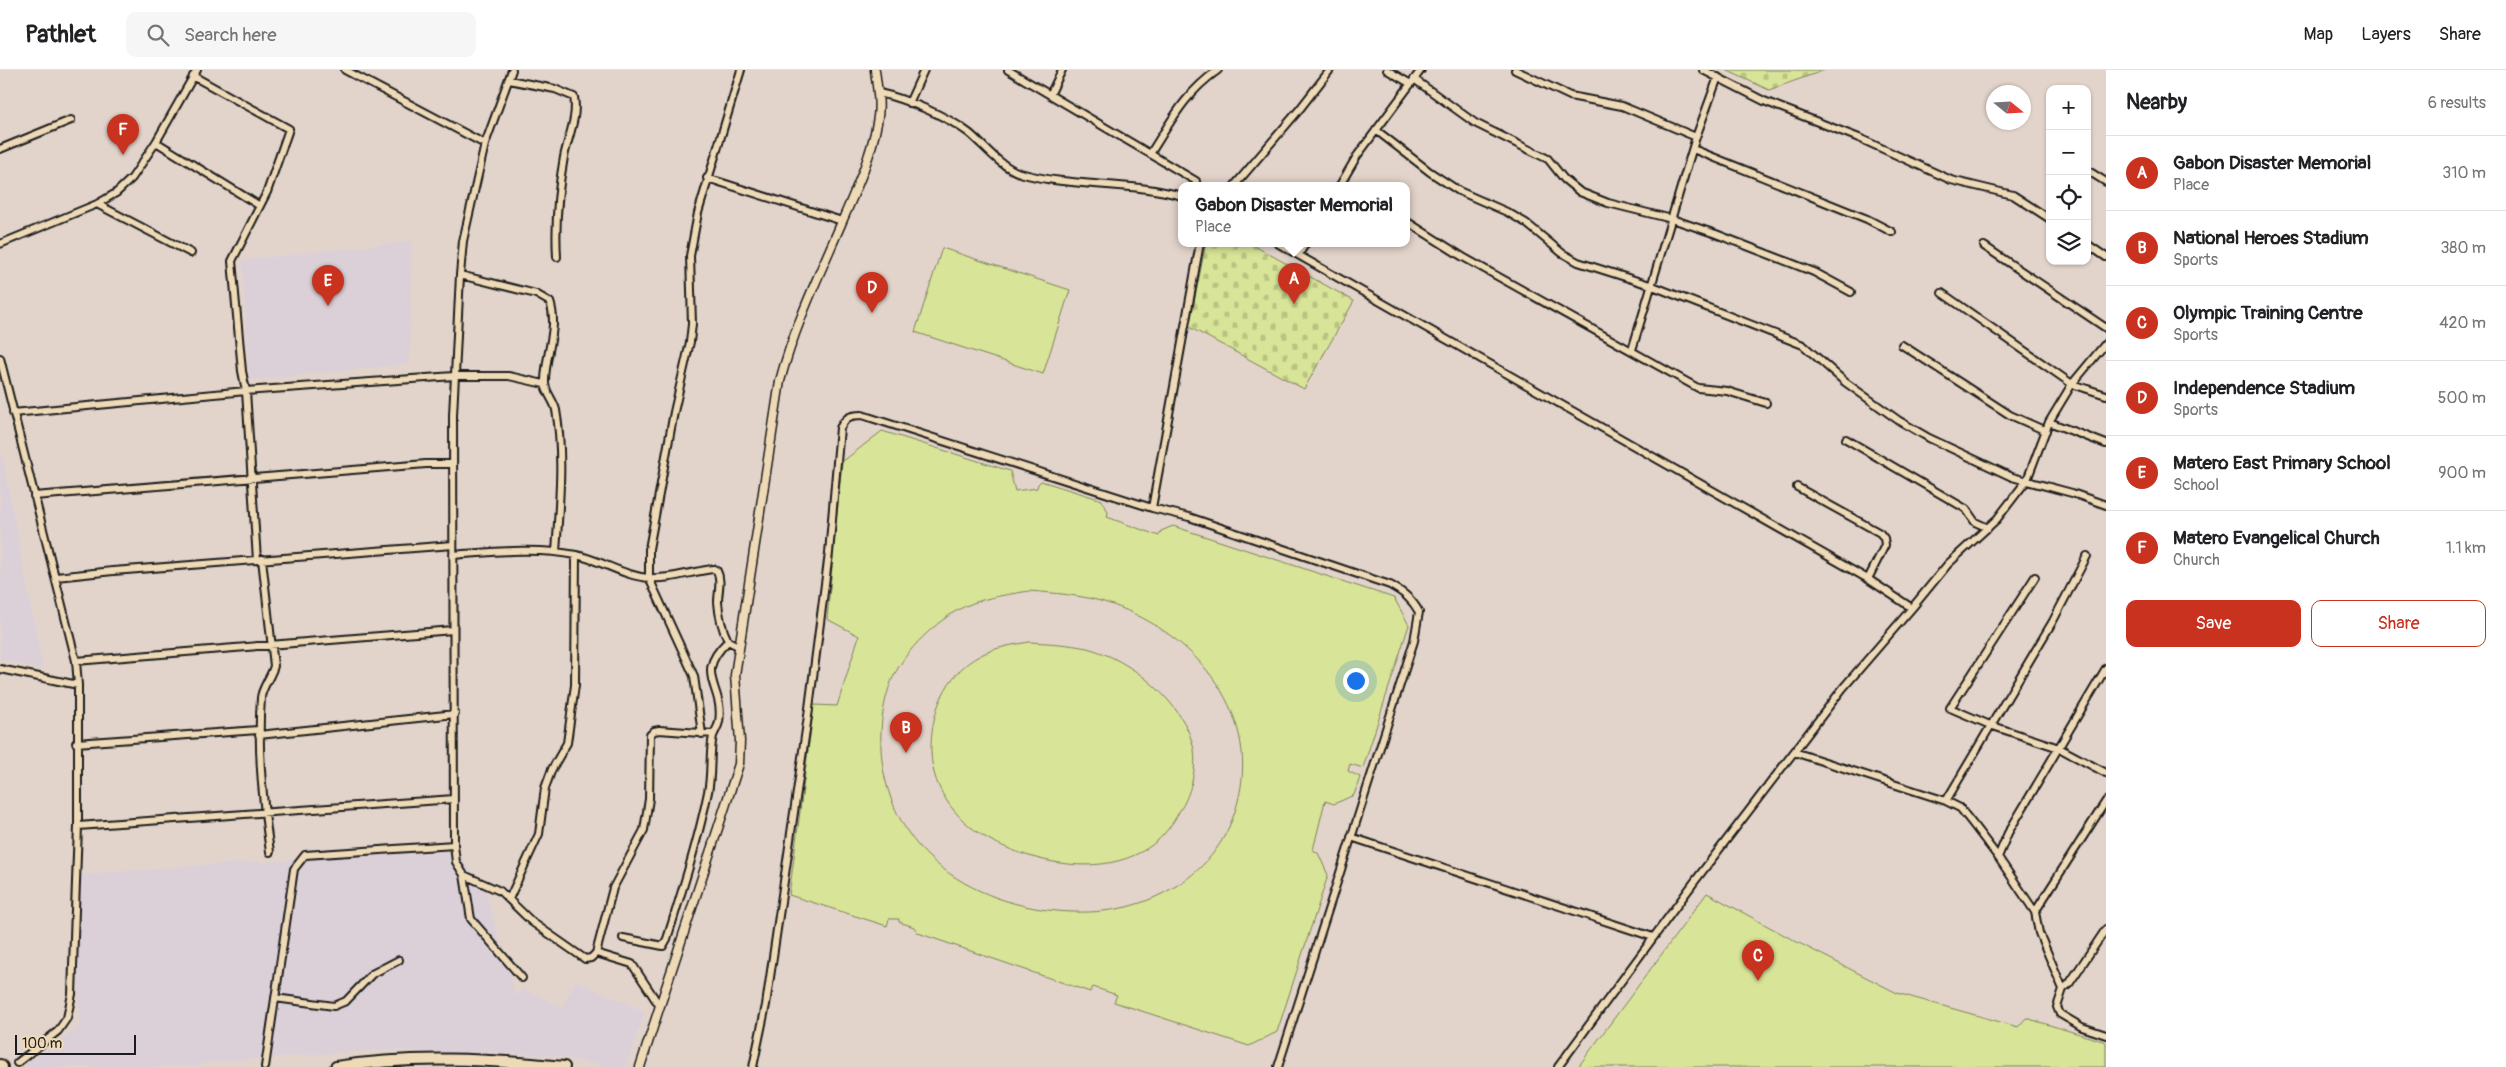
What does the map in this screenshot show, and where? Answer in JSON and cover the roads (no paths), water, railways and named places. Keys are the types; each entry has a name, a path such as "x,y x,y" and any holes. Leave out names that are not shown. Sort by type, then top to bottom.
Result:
{"main road":[{"path":"336,1067 410,1059 521,1063 564,1067"}],"street":[{"path":"345,70 484,144"},
{"path":"512,70 484,144 463,241 460,275 454,376 453,464 454,845 456,862 464,875 470,880 488,885 509,900 532,922 585,958 591,958 596,953 617,880 644,830 649,799 650,735 658,730 714,734"},
{"path":"702,734 694,676 650,578 650,533 665,470 674,412 690,342 692,324 690,256 698,213 741,70"},
{"path":"640,1067 739,764 740,741 735,696 738,646 752,572 780,381 789,348 869,153 878,123 879,93 875,70"},
{"path":"909,103 924,70"},
{"path":"1008,70 1196,180 1196,182"},
{"path":"1050,96 1062,70"},
{"path":"1150,154 1182,103 1198,84 1218,70"},
{"path":"1238,182 1300,110 1330,70"},
{"path":"1387,70 1413,81 1475,123 1548,159 1564,180 1580,192 1608,203 1672,218 1814,272 1851,292"},
{"path":"1344,182 1376,130 1421,70"},
{"path":"1515,70 1570,96 1622,106 1696,137"},
{"path":"1703,70 1764,101 1859,138 1951,180 2013,195 2046,216"},
{"path":"0,244 97,204 116,193 132,178 156,142 195,73 288,129 260,206 232,265 242,371 246,391 259,560 274,666 271,679 260,697 259,732 264,811 270,852"},
{"path":"1632,350 1696,137 1718,77"},
{"path":"509,80 555,89 574,97 576,107 564,155 558,197 558,257"},
{"path":"879,93 895,96 955,125 969,133 1002,163 1018,172 1061,180 1162,191 1178,195"},
{"path":"0,149 70,120"},
{"path":"1376,130 1423,168 1459,191 1507,212 1526,223 1562,253 1578,262 1650,285 1803,345 1845,382 1898,420 1960,454 2012,477 2106,505"},
{"path":"156,142 260,206"},
{"path":"1693,149 1867,219 1892,232"},
{"path":"2091,173 2106,182"},
{"path":"707,178 842,221"},
{"path":"97,204 191,253"},
{"path":"1410,224 1463,257 1698,388 1727,391 1766,403"},
{"path":"1984,246 2106,328"},
{"path":"1152,508 1199,247"},
{"path":"1285,247 1868,579 1912,608"},
{"path":"1299,254 1303,247"},
{"path":"2091,247 2106,257"},
{"path":"460,275 536,294 550,302 553,311 552,330 544,384 556,409 559,456 556,552"},
{"path":"1942,293 2072,384 2106,395"},
{"path":"1902,345 2010,415 2046,431"},
{"path":"1558,1067 1653,937 1843,688 1948,564 1988,528 2027,480 2049,422 2072,384 2105,345"},
{"path":"0,358 56,577 76,661 78,685 76,743 78,826 72,994 66,1018 58,1031 17,1063"},
{"path":"13,413 246,391 454,376 509,376 544,384"},
{"path":"753,1067 766,1005 808,716 829,553 840,428 845,419 853,415 862,415 1152,508 1189,517 1390,585 1404,592 1420,612 1414,641 1278,1067"},
{"path":"2049,422 2106,444"},
{"path":"1846,440 1966,509 1974,522 1988,528"},
{"path":"34,496 253,480 426,464 453,464"},
{"path":"1797,487 1880,533 1884,538 1885,545 1868,579"},
{"path":"56,577 453,545"},
{"path":"453,555 490,552 556,552 576,555 629,574 650,578 706,570 717,571 720,579 719,615 728,641 738,646"},
{"path":"509,900 539,834 545,788 552,769 567,743 576,685 576,555"},
{"path":"1946,801 2049,628 2087,556"},
{"path":"2036,577 1950,708 1990,725 2059,748 2106,773"},
{"path":"76,661 453,630"},
{"path":"623,938 663,946 666,943 708,792 714,734 719,721 719,711 711,678 711,663 714,655 728,641"},
{"path":"1998,857 2008,832 2106,668"},
{"path":"0,669 78,685"},
{"path":"76,743 259,732 455,714"},
{"path":"1794,752 1946,801 1960,808 1998,857 2035,912 2039,933 2063,988"},
{"path":"78,826 264,811 454,800"},
{"path":"2035,912 2106,801"},
{"path":"1351,837 1653,937"},
{"path":"265,1067 294,869 301,858 305,855 454,845"},
{"path":"464,875 471,919 522,978"},
{"path":"2106,929 2069,984 2063,988 2057,1007 2060,1014 2082,1027 2106,1035"},
{"path":"596,953 632,964 659,1005"},
{"path":"275,998 334,1006 346,1001 372,974 398,960"}],"place":[{"name":"Matero Evangelical Church","path":"123,155"},
{"name":"Gabon Disaster Memorial","path":"1294,304"},
{"name":"Matero East Primary School","path":"328,306"},
{"name":"Independence Stadium","path":"872,313"},
{"name":"National Heroes Stadium","path":"906,753"},
{"name":"Olympic Training Centre","path":"1758,981"}]}
